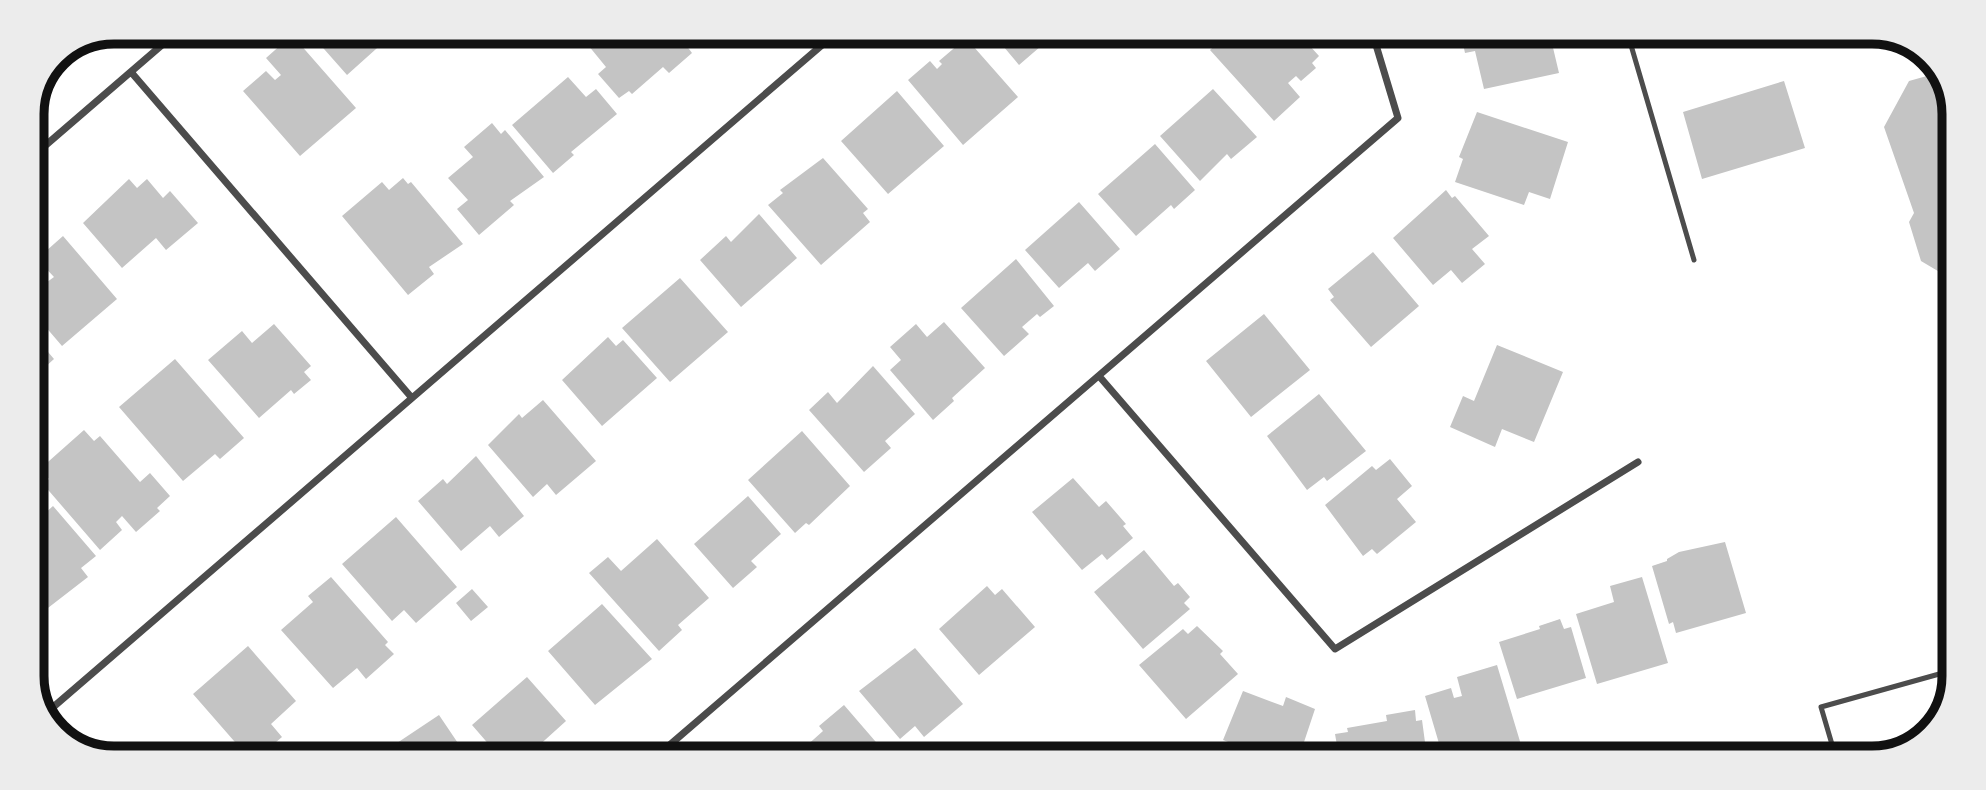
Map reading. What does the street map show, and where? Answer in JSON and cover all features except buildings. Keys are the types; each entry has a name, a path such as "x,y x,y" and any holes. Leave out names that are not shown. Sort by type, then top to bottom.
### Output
{"street":[{"path":"44,147 163,44"},
{"path":"52,708 823,44"},
{"path":"668,746 1398,118 1376,44"},
{"path":"131,72 412,398"},
{"path":"1099,376 1335,649 1638,462"}],"lane":[{"path":"1631,44 1694,260"},
{"path":"1832,746 1821,707 1942,673"}]}
